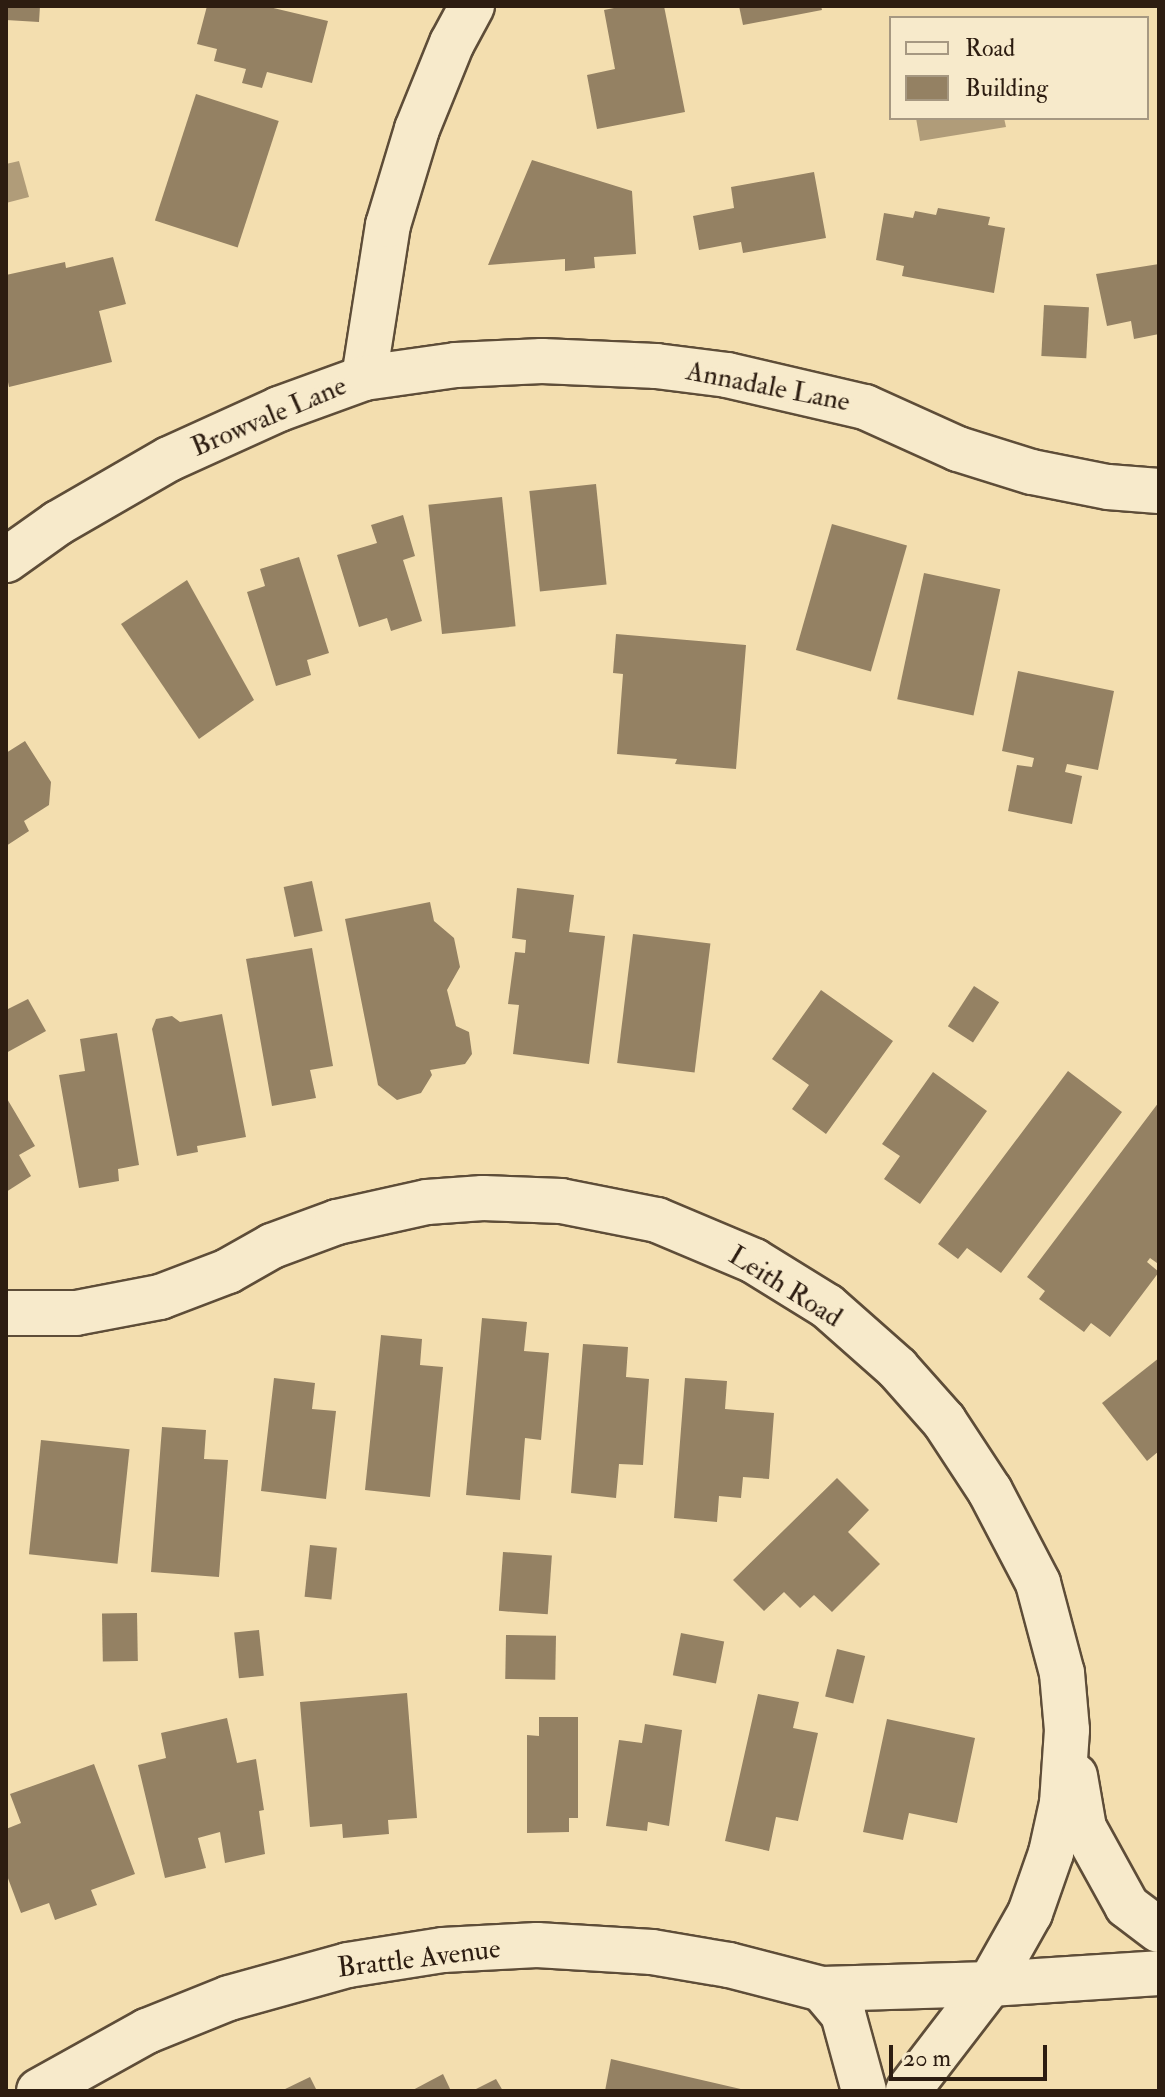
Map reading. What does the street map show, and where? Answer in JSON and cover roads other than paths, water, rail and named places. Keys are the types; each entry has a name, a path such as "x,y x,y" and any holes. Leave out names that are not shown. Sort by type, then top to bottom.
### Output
{"street":[{"name":"Browvale Lane","path":"6,560 58,523 169,459 279,409 364,378 392,211 417,129 452,43 472,6"},
{"name":"Annadale Lane","path":"364,378 456,365 542,361 656,366 727,375 865,407 958,449 1032,472 1108,487 1159,491"},
{"name":"Leith Road","path":"6,1313 76,1313 160,1297 228,1271 272,1246 337,1222 427,1202 483,1198 561,1201 657,1220 754,1261 827,1306 897,1368 944,1421 990,1491 1038,1583 1062,1673 1067,1730 1062,1803 1051,1853 1030,1913 990,1984 908,2091"},
{"path":"1067,1730 1084,1828 1127,1906 1159,1930"},
{"name":"Brattle Avenue","path":"39,2091 70,2070 147,2031 229,1998 348,1965 443,1950 537,1945 652,1952 729,1965 822,1989 990,1984 1159,1973"},
{"path":"822,1989 843,2014 864,2091"}]}
